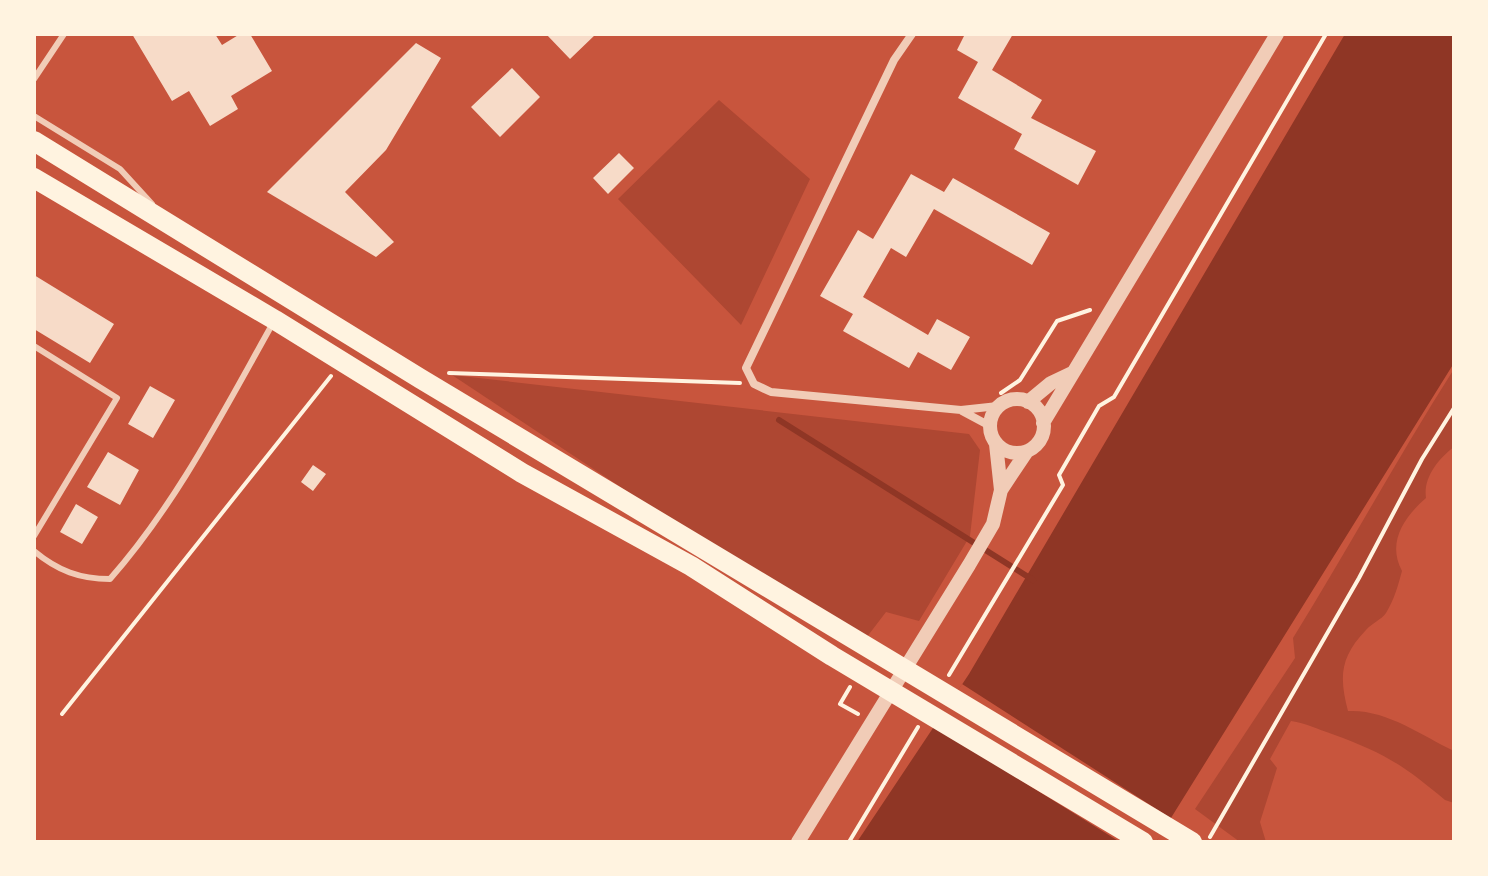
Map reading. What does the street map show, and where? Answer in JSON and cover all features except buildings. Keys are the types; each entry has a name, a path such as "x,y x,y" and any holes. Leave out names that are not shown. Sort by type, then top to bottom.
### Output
{"main road":[{"path":"34,141 421,379 1192,842"},
{"path":"34,178 275,320 522,473 691,566 832,656 1143,842"}],"street":[{"path":"912,34 894,60 770,312 746,368 754,384 771,392 961,410 999,400 1028,402 1039,410 1043,423"},
{"path":"1001,490 1027,451 1040,440 1043,423 1062,396 1072,373 1277,34"},
{"path":"1028,402 1051,383 1072,373"},
{"path":"798,842 993,524 1001,490 996,444 990,426 999,400"},
{"path":"961,410 990,426"},
{"path":"996,444 1011,452 1027,451"}],"lane":[{"path":"34,79 64,34"},
{"path":"34,116 120,169 168,221"},
{"path":"34,551 51,565 83,579 110,579 129,558 196,458 275,320"},
{"path":"34,346 117,398 34,536"}],"path":[{"path":"948,678 1063,485 1059,475 1099,406 1114,397 1326,34"},
{"path":"999,400 1020,380 1057,321 1102,306"},
{"path":"62,714 342,362"},
{"path":"421,379 459,372 754,384"},
{"path":"1207,842 1252,770 1422,459 1454,408"},
{"path":"859,671 840,704 873,723"},
{"path":"849,842 923,719"}],"shaded area":[{"path":"1345,34 1454,34 1454,363 1156,842 857,842 969,674"},
{"path":"719,100 810,179 741,325 618,199"},
{"path":"1454,369 1454,447 1433,470 1427,483 1426,498 1404,523 1397,541 1396,551 1402,571 1394,598 1382,618 1366,630 1351,649 1344,668 1343,688 1348,711 1362,711 1390,719 1454,751 1454,803 1445,800 1417,777 1379,754 1312,726 1291,721 1270,759 1277,768 1260,822 1266,842 1240,842 1195,809 1295,658 1293,638"},
{"path":"452,375 969,434 980,450 970,536 919,621 886,612 860,646"}],"pier":[{"path":"962,684 1172,819 1156,842 1120,842 934,726"}],"waterway":[{"path":"779,420 1033,580"}]}
